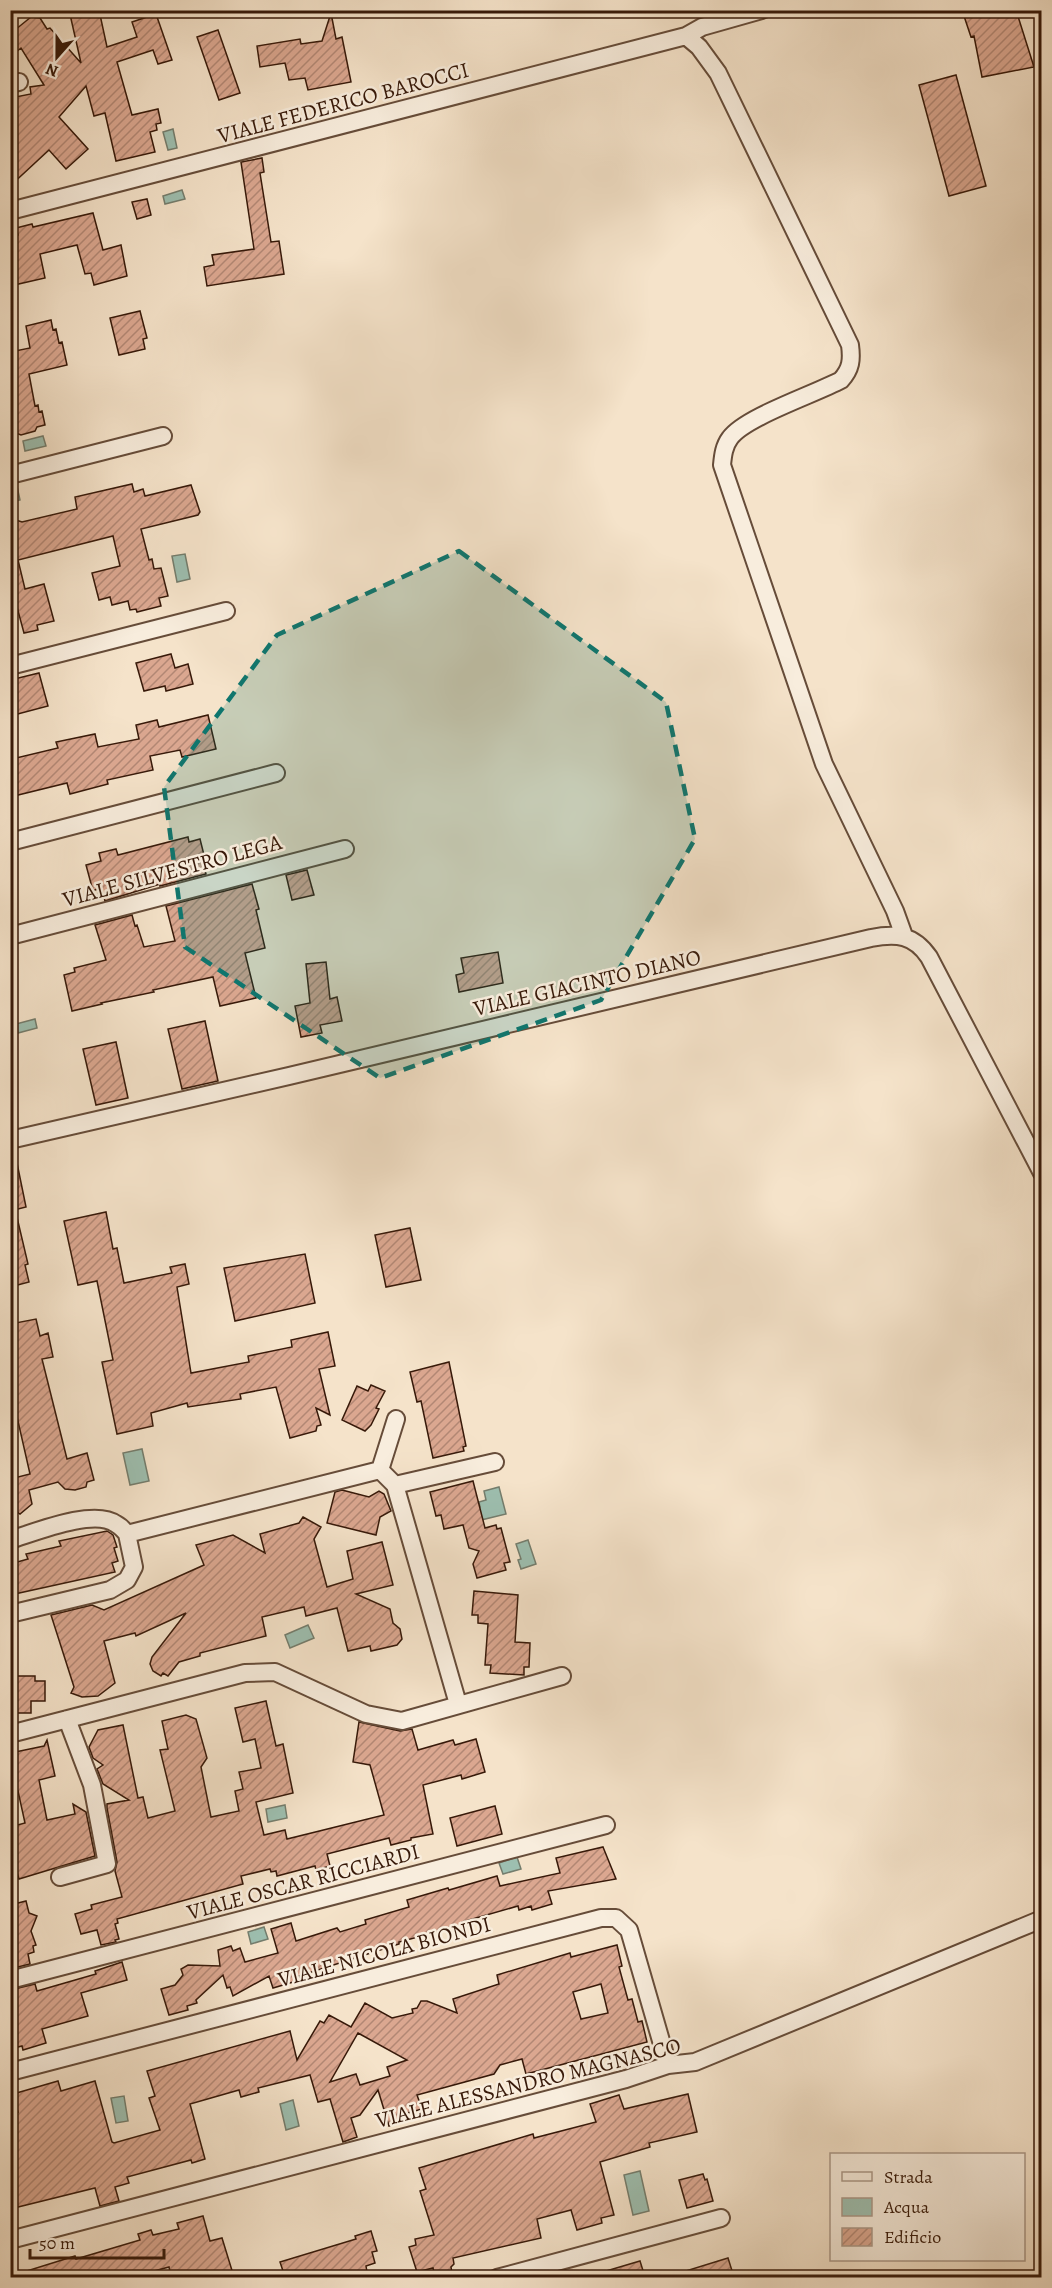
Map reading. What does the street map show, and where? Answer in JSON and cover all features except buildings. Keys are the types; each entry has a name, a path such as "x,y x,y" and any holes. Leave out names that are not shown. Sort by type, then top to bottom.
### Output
{"street":[{"name":"VIALE FEDERICO BAROCCI","path":"10,211 686,36 702,27 762,10"},
{"path":"686,36 699,47 718,74 850,345 851,358 848,372 841,380 747,423 731,436 726,444 722,465 824,764 895,911 904,936 920,946 929,957 1041,1173"},
{"path":"10,475 163,436"},
{"path":"10,666 226,611"},
{"path":"10,842 276,772"},
{"name":"VIALE SILVESTRO LEGA","path":"10,936 345,849"},
{"name":"VIALE GIACINTO DIANO","path":"10,1140 871,938 904,936"},
{"path":"380,1470 396,1419"},
{"path":"395,1485 495,1462"},
{"path":"380,1470 395,1485 458,1704"},
{"path":"127,1534 380,1470"},
{"path":"10,1540 82,1519 115,1522 127,1534 134,1567 127,1580 110,1590 10,1614"},
{"path":"10,1734 245,1673 275,1672 366,1714 402,1721 561,1676"},
{"path":"60,1876 107,1864 92,1785 67,1719"},
{"name":"VIALE OSCAR RICCIARDI","path":"10,1980 606,1825"},
{"name":"VIALE NICOLA BIONDI","path":"10,2072 602,1918 616,1918 630,1930 668,2065"},
{"name":"VIALE ALESSANDRO MAGNASCO","path":"10,2240 626,2079 668,2065 695,2062 1041,1919"},
{"path":"497,2277 721,2218"}],"highlighted area":[{"path":"459,551 666,702 695,839 601,1000 380,1078 185,947 164,787 277,635"}],"water":[{"path":"173,129 177,148 168,150 163,132"},
{"path":"182,190 185,199 165,204 163,196"},
{"path":"43,436 46,446 25,451 23,441"},
{"path":"16,482 20,500 11,502 10,483"},
{"path":"185,554 190,579 177,582 172,556"},
{"path":"35,1019 37,1028 18,1033 16,1024"},
{"path":"142,1449 149,1481 130,1485 123,1453"},
{"path":"499,1487 506,1514 481,1520 476,1508 480,1507 479,1502 486,1500 484,1491"},
{"path":"528,1540 536,1564 521,1569 518,1560 521,1559 516,1544"},
{"path":"308,1625 314,1638 290,1648 285,1635"},
{"path":"285,1805 287,1818 268,1822 266,1809"},
{"path":"517,1857 521,1869 503,1874 499,1863"},
{"path":"264,1927 268,1939 251,1944 248,1932"},
{"path":"124,2096 128,2121 116,2123 111,2098"},
{"path":"293,2100 299,2126 286,2130 280,2104"},
{"path":"640,2171 649,2211 633,2215 624,2175"}]}
